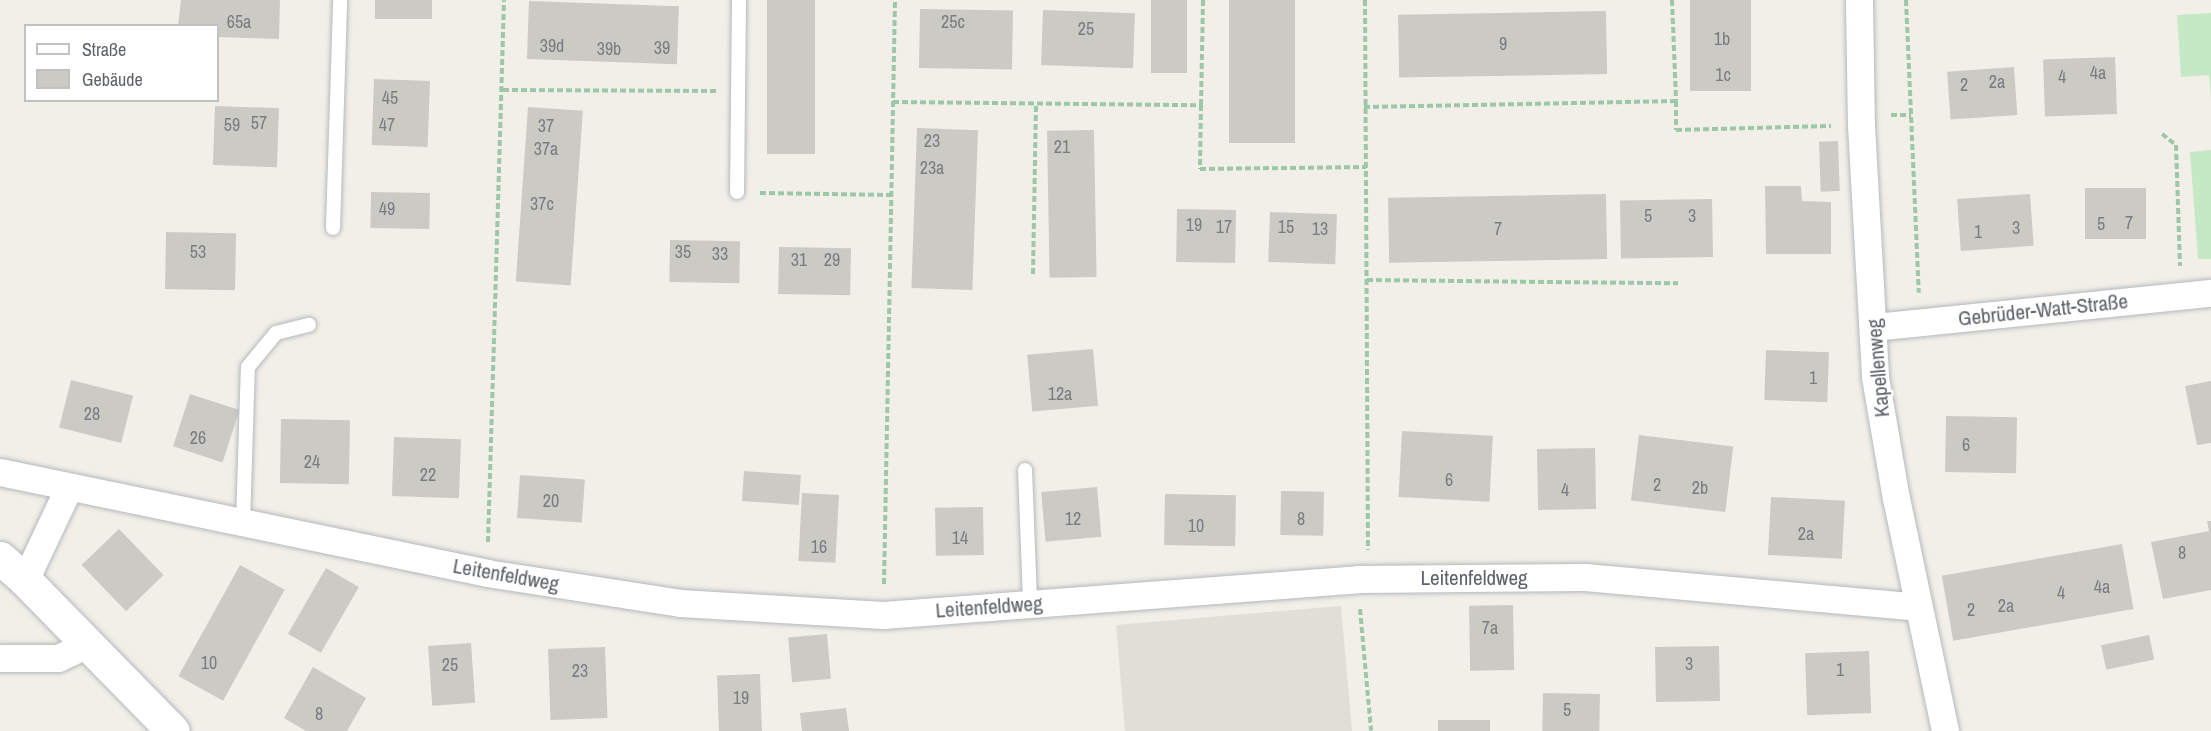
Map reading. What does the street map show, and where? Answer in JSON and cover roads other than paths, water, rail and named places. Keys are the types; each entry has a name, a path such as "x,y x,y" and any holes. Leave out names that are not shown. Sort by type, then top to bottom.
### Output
{"street":[{"name":"Kapellenweg","path":"1859,0 1861,125 1875,376 1896,498 1945,731"},
{"name":"Gebrüder-Watt-Straße","path":"1874,327 2211,293"},
{"name":"Leitenfeldweg","path":"0,472 487,573 680,603 883,615 1358,579 1585,577 1918,608"},
{"path":"25,580 69,487"},
{"path":"0,558 25,580 173,731"},
{"path":"0,658 58,658 88,644"}],"lane":[{"path":"333,228 340,0"},
{"path":"737,192 739,0"},
{"path":"243,523 248,367 276,333 309,325"},
{"path":"1025,470 1030,603"}]}
